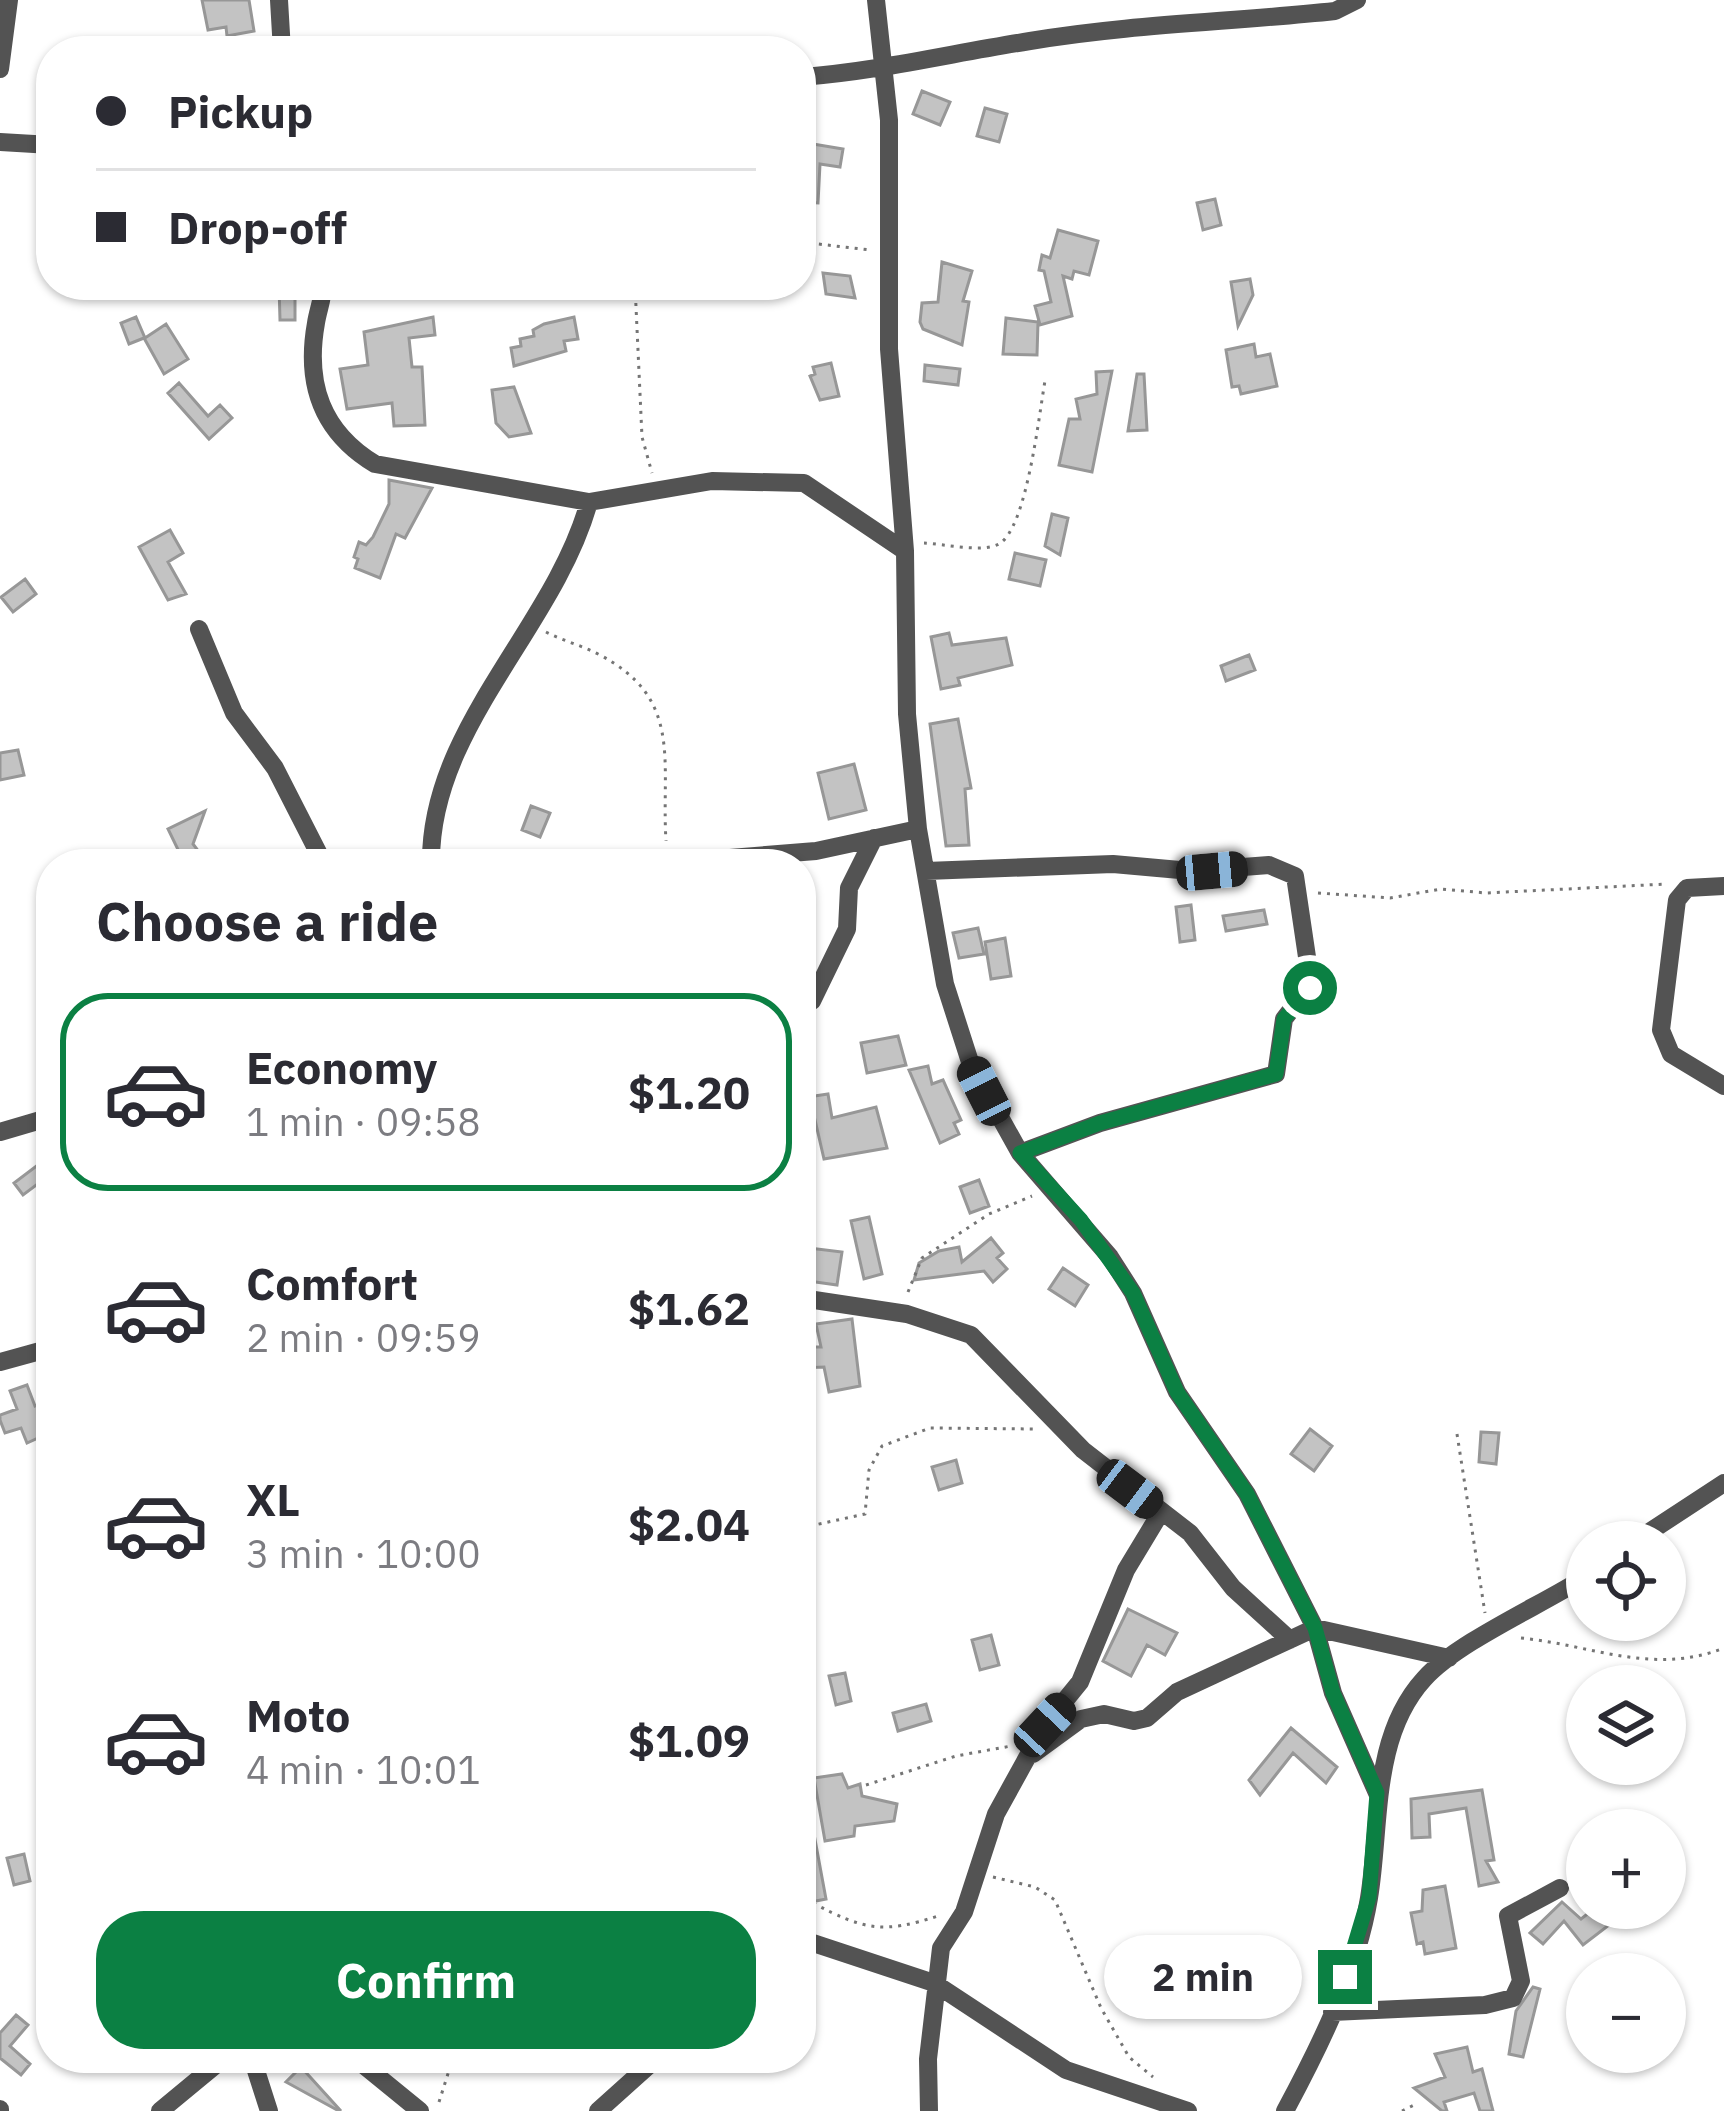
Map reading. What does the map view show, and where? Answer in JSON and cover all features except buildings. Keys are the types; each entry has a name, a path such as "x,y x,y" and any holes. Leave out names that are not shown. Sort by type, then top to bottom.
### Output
{"street":[{"path":"0,69 9,0"},
{"path":"279,0 281,36"},
{"path":"876,0 889,120 892,436 905,547 907,714 918,829 960,1035 971,1066 1020,1153 1095,1239 1133,1293 1177,1392 1247,1494 1315,1628 1333,1693 1377,1793"},
{"path":"816,76 882,71 1030,41 1187,20 1335,11 1357,0"},
{"path":"0,142 36,145"},
{"path":"321,300 312,368 316,397 348,448 406,472 589,502 712,481 810,484 905,547"},
{"path":"432,849 438,800 449,772 513,651 575,550 589,502"},
{"path":"199,628 234,713 275,769 316,849"},
{"path":"816,850 918,829"},
{"path":"816,993 847,929 849,888 874,838"},
{"path":"926,871 1113,864 1191,872 1270,865 1292,872 1311,984 1284,1019 1276,1074 1100,1123 1020,1153"},
{"path":"1724,886 1693,886 1677,900 1661,1030 1671,1054 1724,1086"},
{"path":"0,1132 36,1121"},
{"path":"816,1300 902,1313 982,1342 1062,1428 1190,1533 1233,1588 1290,1640"},
{"path":"0,1362 36,1352"},
{"path":"1666,1521 1724,1483"},
{"path":"929,2111 934,1983 941,1948 968,1904 989,1829 1036,1739 1080,1682 1126,1570 1161,1512"},
{"path":"1285,2111 1332,2012 1369,1897 1377,1793 1410,1698 1449,1658 1566,1589"},
{"path":"1024,1760 1081,1719 1103,1714 1134,1721 1147,1718 1177,1692 1315,1628 1449,1658"},
{"path":"1332,2012 1484,2005 1513,1998 1521,1981 1508,1916 1560,1888"},
{"path":"816,1944 934,1983 1010,2038 1066,2070 1188,2111"},
{"path":"160,2111 206,2073"},
{"path":"257,2073 269,2111"},
{"path":"373,2073 420,2111"},
{"path":"598,2111 640,2073"}],"path":[{"path":"816,244 890,253"},
{"path":"636,300 642,436 658,492"},
{"path":"905,547 993,547 1008,536 1021,506 1045,381"},
{"path":"533,625 621,667 657,710 666,737 661,849"},
{"path":"1298,890 1390,898 1441,889 1693,886"},
{"path":"902,1313 922,1258 989,1214 1050,1188"},
{"path":"816,1525 862,1517 876,1454 913,1434 946,1427 1062,1428"},
{"path":"1457,1434 1492,1634 1544,1640 1605,1656 1679,1663 1724,1648"},
{"path":"866,1785 956,1756 1036,1739"},
{"path":"976,1875 1010,1879 1055,1900 1101,2008 1129,2057 1162,2085"},
{"path":"816,1905 845,1920 888,1930 968,1904"},
{"path":"435,2111 448,2073"},
{"path":"1402,2111 1416,2104"}],"route":[{"path":"1310,988 1284,1019 1276,1074 1100,1123 1020,1153 1081,1220 1133,1293 1177,1392 1247,1494 1263,1534 1315,1628 1333,1693 1377,1793 1369,1897 1345,1977"}]}
